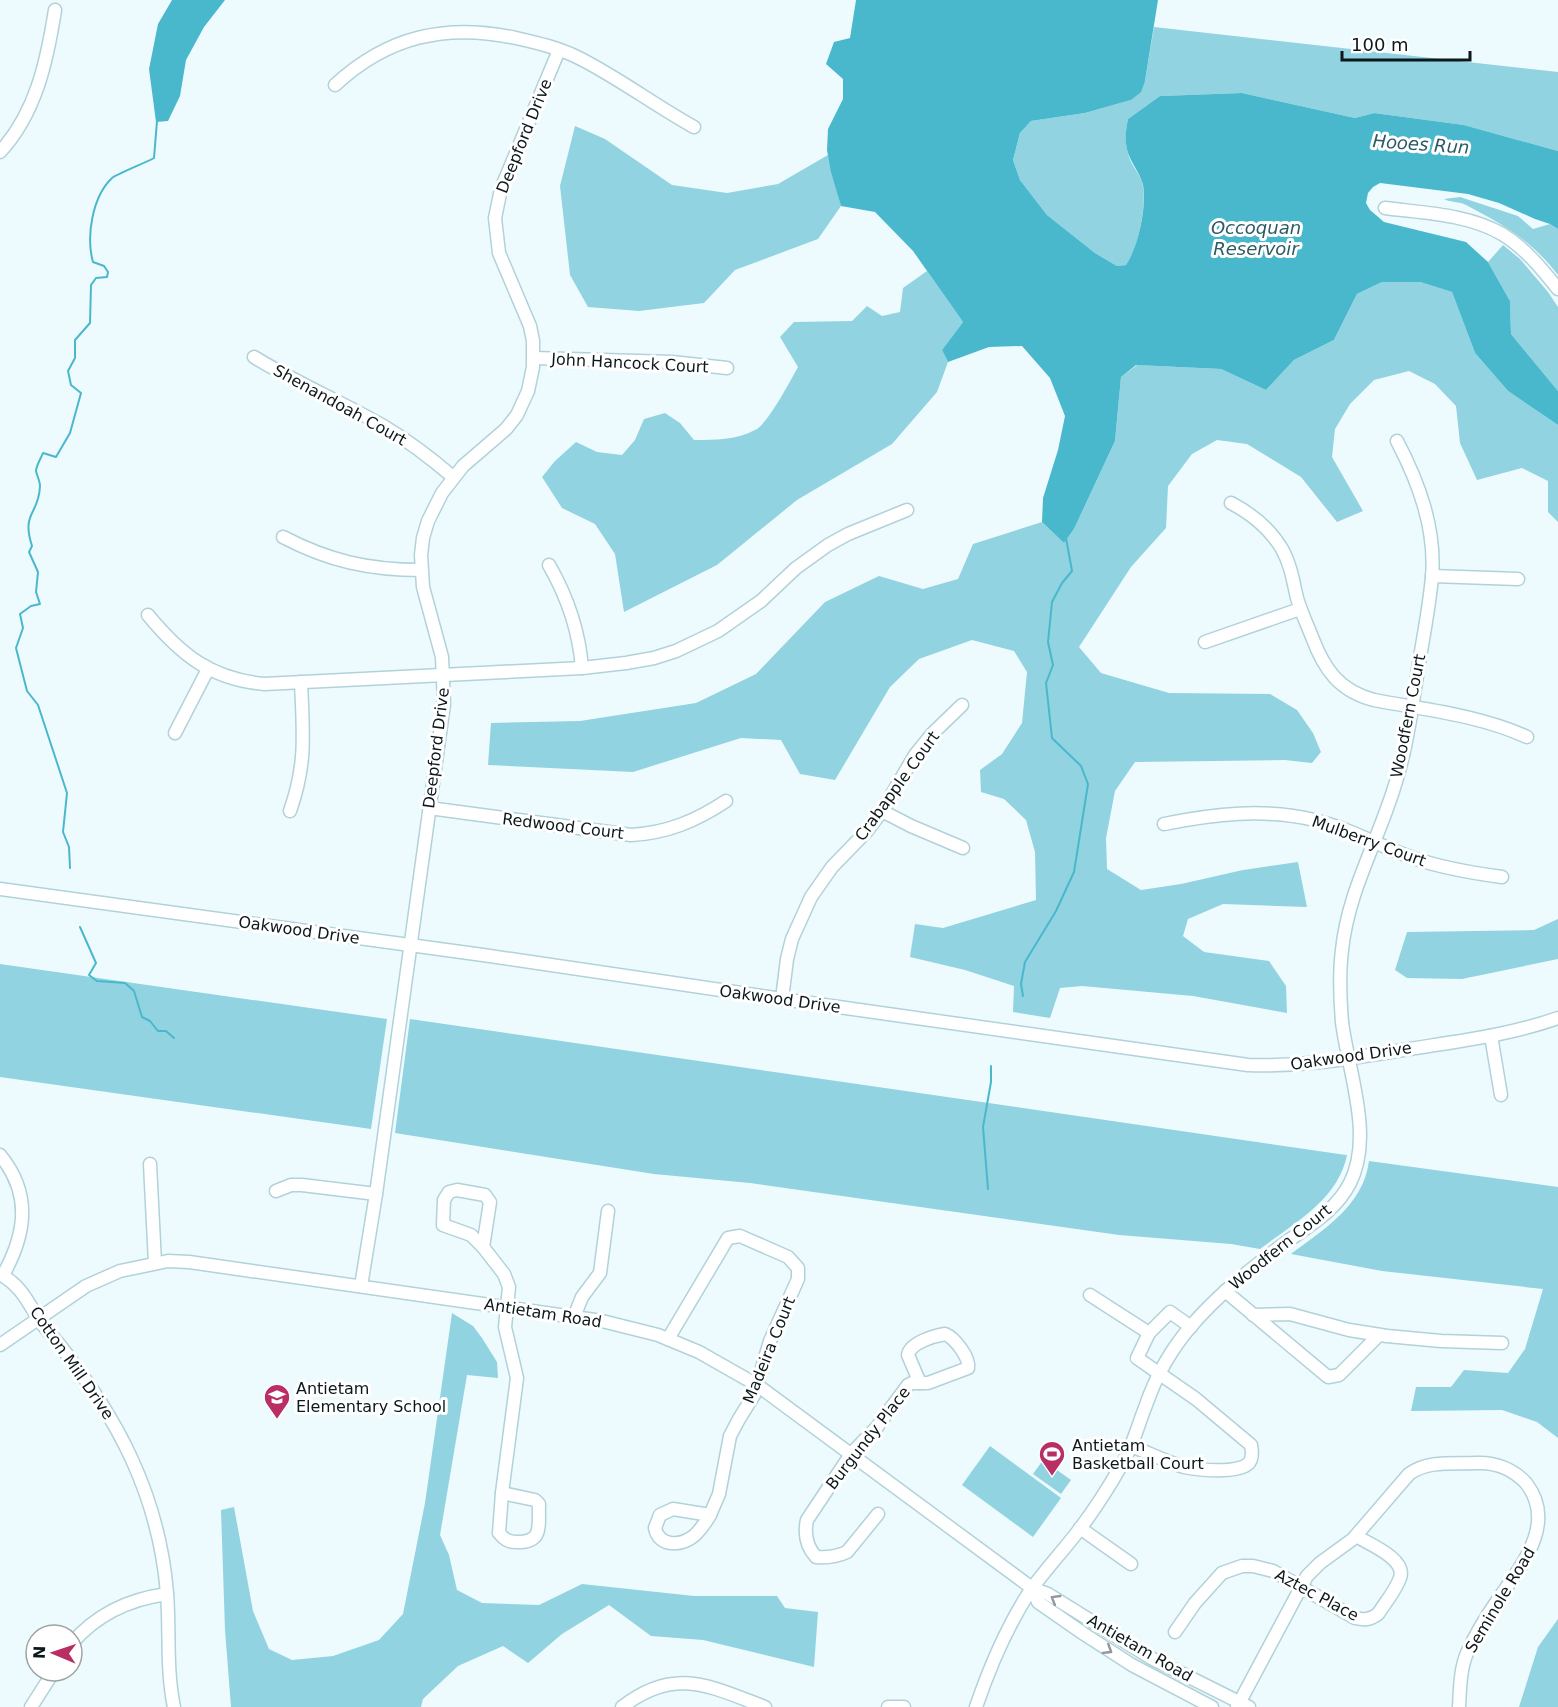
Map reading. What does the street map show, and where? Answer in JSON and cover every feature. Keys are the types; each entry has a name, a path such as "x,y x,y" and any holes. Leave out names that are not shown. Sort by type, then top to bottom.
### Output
{"street":[{"path":"0,152 20,128 34,99 47,52 55,10"},
{"path":"335,85 357,66 381,51 414,38 457,32 497,34 560,50 598,68 694,127"},
{"name":"Deepford Drive","path":"361,1286 376,1194 444,704 444,676 438,638 428,609 421,570 421,555 428,521 442,493 453,477 506,429 517,415 528,391 534,358 530,326 499,253 495,235 495,218 501,189 560,50"},
{"path":"1385,208 1466,220 1489,227 1515,243 1558,289"},
{"name":"Shenandoah Court","path":"254,357 289,378 385,427 432,459 453,477"},
{"name":"John Hancock Court","path":"534,358 672,362 727,368"},
{"name":"Woodfern Court","path":"976,1707 999,1645 1032,1588 1080,1528 1114,1478 1131,1446 1145,1405 1159,1374 1191,1327 1225,1292 1280,1246 1316,1222 1333,1207 1352,1179 1360,1152 1360,1137 1340,993 1342,951 1354,895 1395,787 1412,707 1432,576 1430,536 1425,509 1414,477 1397,441"},
{"path":"1231,503 1263,525 1282,549 1293,577 1300,609 1322,661 1339,682 1358,696 1474,718 1497,724 1527,737"},
{"path":"148,615 178,648 208,669 232,679 248,682 444,676 582,668 626,663 654,658 698,642 745,613 796,568 828,545 907,510"},
{"path":"283,537 320,555 352,564 398,570 421,570"},
{"path":"549,565 569,605 576,628 582,668"},
{"path":"1432,576 1518,579"},
{"path":"1205,642 1300,609"},
{"path":"175,733 208,669"},
{"path":"290,811 303,768 302,682"},
{"name":"Crabapple Court","path":"782,999 787,958 792,939 811,897 832,867 867,831 882,811 915,755 932,734 962,705"},
{"name":"Redwood Court","path":"429,808 631,835 650,834 680,826 697,819 726,801"},
{"path":"882,811 963,848"},
{"name":"Mulberry Court","path":"1164,824 1227,814 1265,813 1322,822 1438,866 1502,877"},
{"name":"Oakwood Drive","path":"0,889 410,945 1248,1065 1304,1065 1348,1059 1491,1036 1558,1018"},
{"path":"1491,1036 1501,1095"},
{"path":"0,1155 15,1177 22,1203 20,1234 11,1262 1,1275"},
{"path":"150,1164 154,1263"},
{"path":"276,1191 291,1185 302,1185 376,1194"},
{"path":"483,1247 490,1202 485,1195 457,1190 449,1192 444,1200 443,1225 471,1235 507,1279 510,1295 507,1307 506,1336 515,1368 517,1386 502,1493 499,1533 512,1542 529,1542 534,1539 538,1530 539,1504 535,1500 502,1493"},
{"path":"574,1317 582,1297 600,1272 608,1211"},
{"name":"Madeira Court","path":"668,1339 728,1238 740,1236 788,1257 798,1268 798,1279 770,1341 754,1395 730,1436 719,1494 710,1515"},
{"name":"Antietam Road","path":"0,1345 86,1286 120,1271 168,1261 361,1286 630,1327 668,1339 723,1364 757,1385 1032,1588 1048,1594 1154,1660 1242,1705"},
{"name":"Cotton Mill Drive","path":"1,1275 24,1293 39,1319 84,1375 118,1429 144,1486 164,1562 169,1673 174,1707"},
{"path":"1225,1292 1328,1377 1339,1375 1379,1335"},
{"path":"1090,1294 1149,1333"},
{"path":"1131,1446 1197,1469 1238,1468 1249,1463 1252,1458 1251,1444 1196,1399 1137,1358 1149,1333 1170,1312 1191,1327"},
{"path":"1253,1315 1290,1314 1349,1330 1379,1335 1441,1341 1502,1342"},
{"name":"Burgundy Place","path":"878,1514 847,1552 833,1557 816,1557 808,1545 805,1530 807,1520 850,1454 877,1427 908,1385 928,1383 968,1368 969,1362 950,1336 940,1335 913,1346 908,1351 920,1383"},
{"name":"Seminole Road","path":"1242,1705 1301,1587 1312,1570 1356,1536 1409,1474 1425,1466 1491,1463 1511,1471 1531,1490 1539,1510 1539,1527 1528,1559 1481,1627 1466,1654 1459,1707"},
{"path":"1080,1528 1131,1564"},
{"name":"Aztec Place","path":"1175,1632 1222,1573 1253,1566 1263,1568 1301,1587 1355,1618 1368,1619 1378,1614 1400,1580 1401,1569 1397,1561 1356,1536"},
{"name":"Antietam Road","path":"1032,1588 1038,1602 1084,1634 1132,1665 1212,1707"},
{"path":"84,1631 111,1611 138,1600 167,1594"},
{"path":"31,1707 46,1683"},
{"path":"622,1707 641,1693 682,1683 709,1686 765,1707"},
{"path":"888,1707 904,1707"}],"shaded area":[{"path":"1154,27 1558,72 1558,151 1464,125 1374,113 1355,118 1242,93 1160,96 1128,119 1127,147 1130,160 1142,182 1144,201 1141,225 1134,248 1126,265 1117,266 1095,253 1047,215 1020,180 1013,160 1020,133 1031,121 1085,113 1131,100 1145,81"},
{"path":"575,126 605,139 672,185 727,193 778,184 828,155 841,206 818,239 735,270 704,303 639,311 588,307 570,275 560,186"},
{"path":"1460,197 1518,216 1533,229 1550,224 1558,229 1558,275 1538,252 1505,227 1463,204 1444,199"},
{"path":"1503,245 1520,259 1558,307 1558,391 1511,334 1510,301 1488,262"},
{"path":"927,271 963,322 942,350 948,362 937,392 892,444 797,500 717,565 624,612 615,554 595,524 562,508 542,477 555,461 576,442 597,452 622,455 635,440 644,419 665,413 680,423 694,440 733,438 755,430 766,420 798,367 780,337 794,322 852,321 867,306 882,316 900,312 903,288"},
{"path":"1382,282 1420,282 1452,292 1475,353 1508,391 1558,425 1558,522 1548,512 1548,481 1522,468 1477,480 1460,443 1456,406 1435,384 1409,371 1374,380 1350,404 1335,429 1332,457 1363,511 1337,522 1301,477 1247,444 1217,440 1192,454 1168,486 1166,528 1131,567 1079,647 1101,673 1169,693 1270,694 1297,710 1313,733 1321,752 1312,763 1285,760 1135,762 1115,791 1106,838 1107,869 1141,890 1298,862 1307,907 1223,904 1188,919 1183,936 1204,952 1269,961 1286,986 1287,1013 1193,996 1082,986 1060,988 1050,1018 1013,1012 1014,986 965,970 910,957 915,924 943,928 1036,900 1035,852 1026,820 1004,799 981,792 980,770 1002,754 1022,723 1027,672 1014,651 972,640 919,659 890,687 835,780 800,774 781,740 741,738 633,772 488,765 491,723 580,721 696,703 756,674 825,602 879,576 923,589 958,579 973,544 1042,522 1064,543 1074,529 1115,441 1121,377 1137,365 1221,369 1266,390 1294,360 1334,340 1357,294"},
{"path":"1558,919 1558,959 1462,979 1407,978 1395,970 1407,932 1534,930"},
{"path":"0,964 387,1019 371,1129 0,1077"},
{"path":"410,1019 1347,1155 1342,1171 1324,1198 1300,1220 1260,1249 1231,1244 1119,1235 750,1183 654,1174 395,1133"},
{"path":"1369,1161 1558,1187 1558,1438 1537,1422 1502,1410 1411,1411 1416,1387 1451,1387 1464,1370 1508,1373 1525,1349 1543,1289 1382,1271 1291,1254 1329,1225 1350,1204 1359,1191"},
{"path":"452,1313 473,1326 482,1338 497,1362 498,1378 467,1375 440,1535 449,1555 457,1590 482,1603 539,1605 582,1584 694,1596 777,1596 785,1608 818,1612 814,1667 703,1640 651,1636 609,1605 562,1634 528,1663 503,1646 458,1666 423,1699 421,1707 231,1707 225,1630 221,1510 234,1507 253,1611 269,1649 292,1660 333,1656 379,1640 403,1614 425,1503"},
{"path":"990,1446 1061,1498 1033,1537 962,1485"},
{"name":"Antietam Basketball Court","path":"1043,1460 1071,1480 1061,1494 1033,1474"},
{"path":"1558,1619 1558,1707 1519,1707 1538,1647"}],"water":[{"path":"172,0 225,0 204,27 186,60 180,96 168,121 156,122 149,69 158,24"},
{"name":"Occoquan Reservoir","path":"856,0 1158,0 1145,81 1141,92 1131,100 1085,113 1031,121 1020,133 1013,160 1020,180 1047,215 1095,253 1117,266 1126,265 1130,257 1138,238 1144,204 1142,182 1126,145 1128,119 1160,96 1242,93 1355,118 1374,113 1464,125 1558,151 1558,229 1499,203 1468,194 1380,183 1368,193 1366,203 1370,210 1384,222 1466,242 1488,262 1510,301 1511,334 1558,391 1558,425 1508,391 1475,353 1452,292 1420,282 1382,282 1357,294 1334,340 1294,360 1266,390 1221,369 1136,365 1121,377 1115,441 1074,529 1064,543 1042,522 1043,498 1058,450 1065,416 1050,378 1022,346 989,347 948,362 942,350 963,322 913,251 875,212 841,206 827,150 828,129 843,99 843,79 826,64 834,42 850,38"}],"waterway":[{"path":"70,868 69,847 63,832 67,793 38,705 27,691 16,648 23,628 20,614 31,606 40,604 36,592 38,572 29,552 32,546 28,526 39,496 40,484 36,471 38,464 43,453 56,457 70,433 81,393 71,385 68,371 75,358 75,340 90,323 91,285 96,278 107,277 108,272 104,266 93,262 91,252 91,229 95,206 105,186 112,178 154,158 157,121"},
{"path":"1023,996 1021,984 1025,962 1056,911 1074,872 1088,784 1081,766 1052,738 1046,683 1053,665 1048,642 1052,602 1062,583 1072,571 1066,538"},
{"path":"80,927 96,963 89,975 97,981 125,983 134,991 142,1017 150,1021 158,1031 166,1031 174,1038"},
{"path":"988,1189 983,1127 991,1082 991,1066"}],"place":[{"name":"Antietam Elementary School","path":"277,1420"},
{"name":"Antietam Basketball Court","path":"1052,1477"}],"water label":[{"name":"Hooes Run","path":"1421,144"}]}
